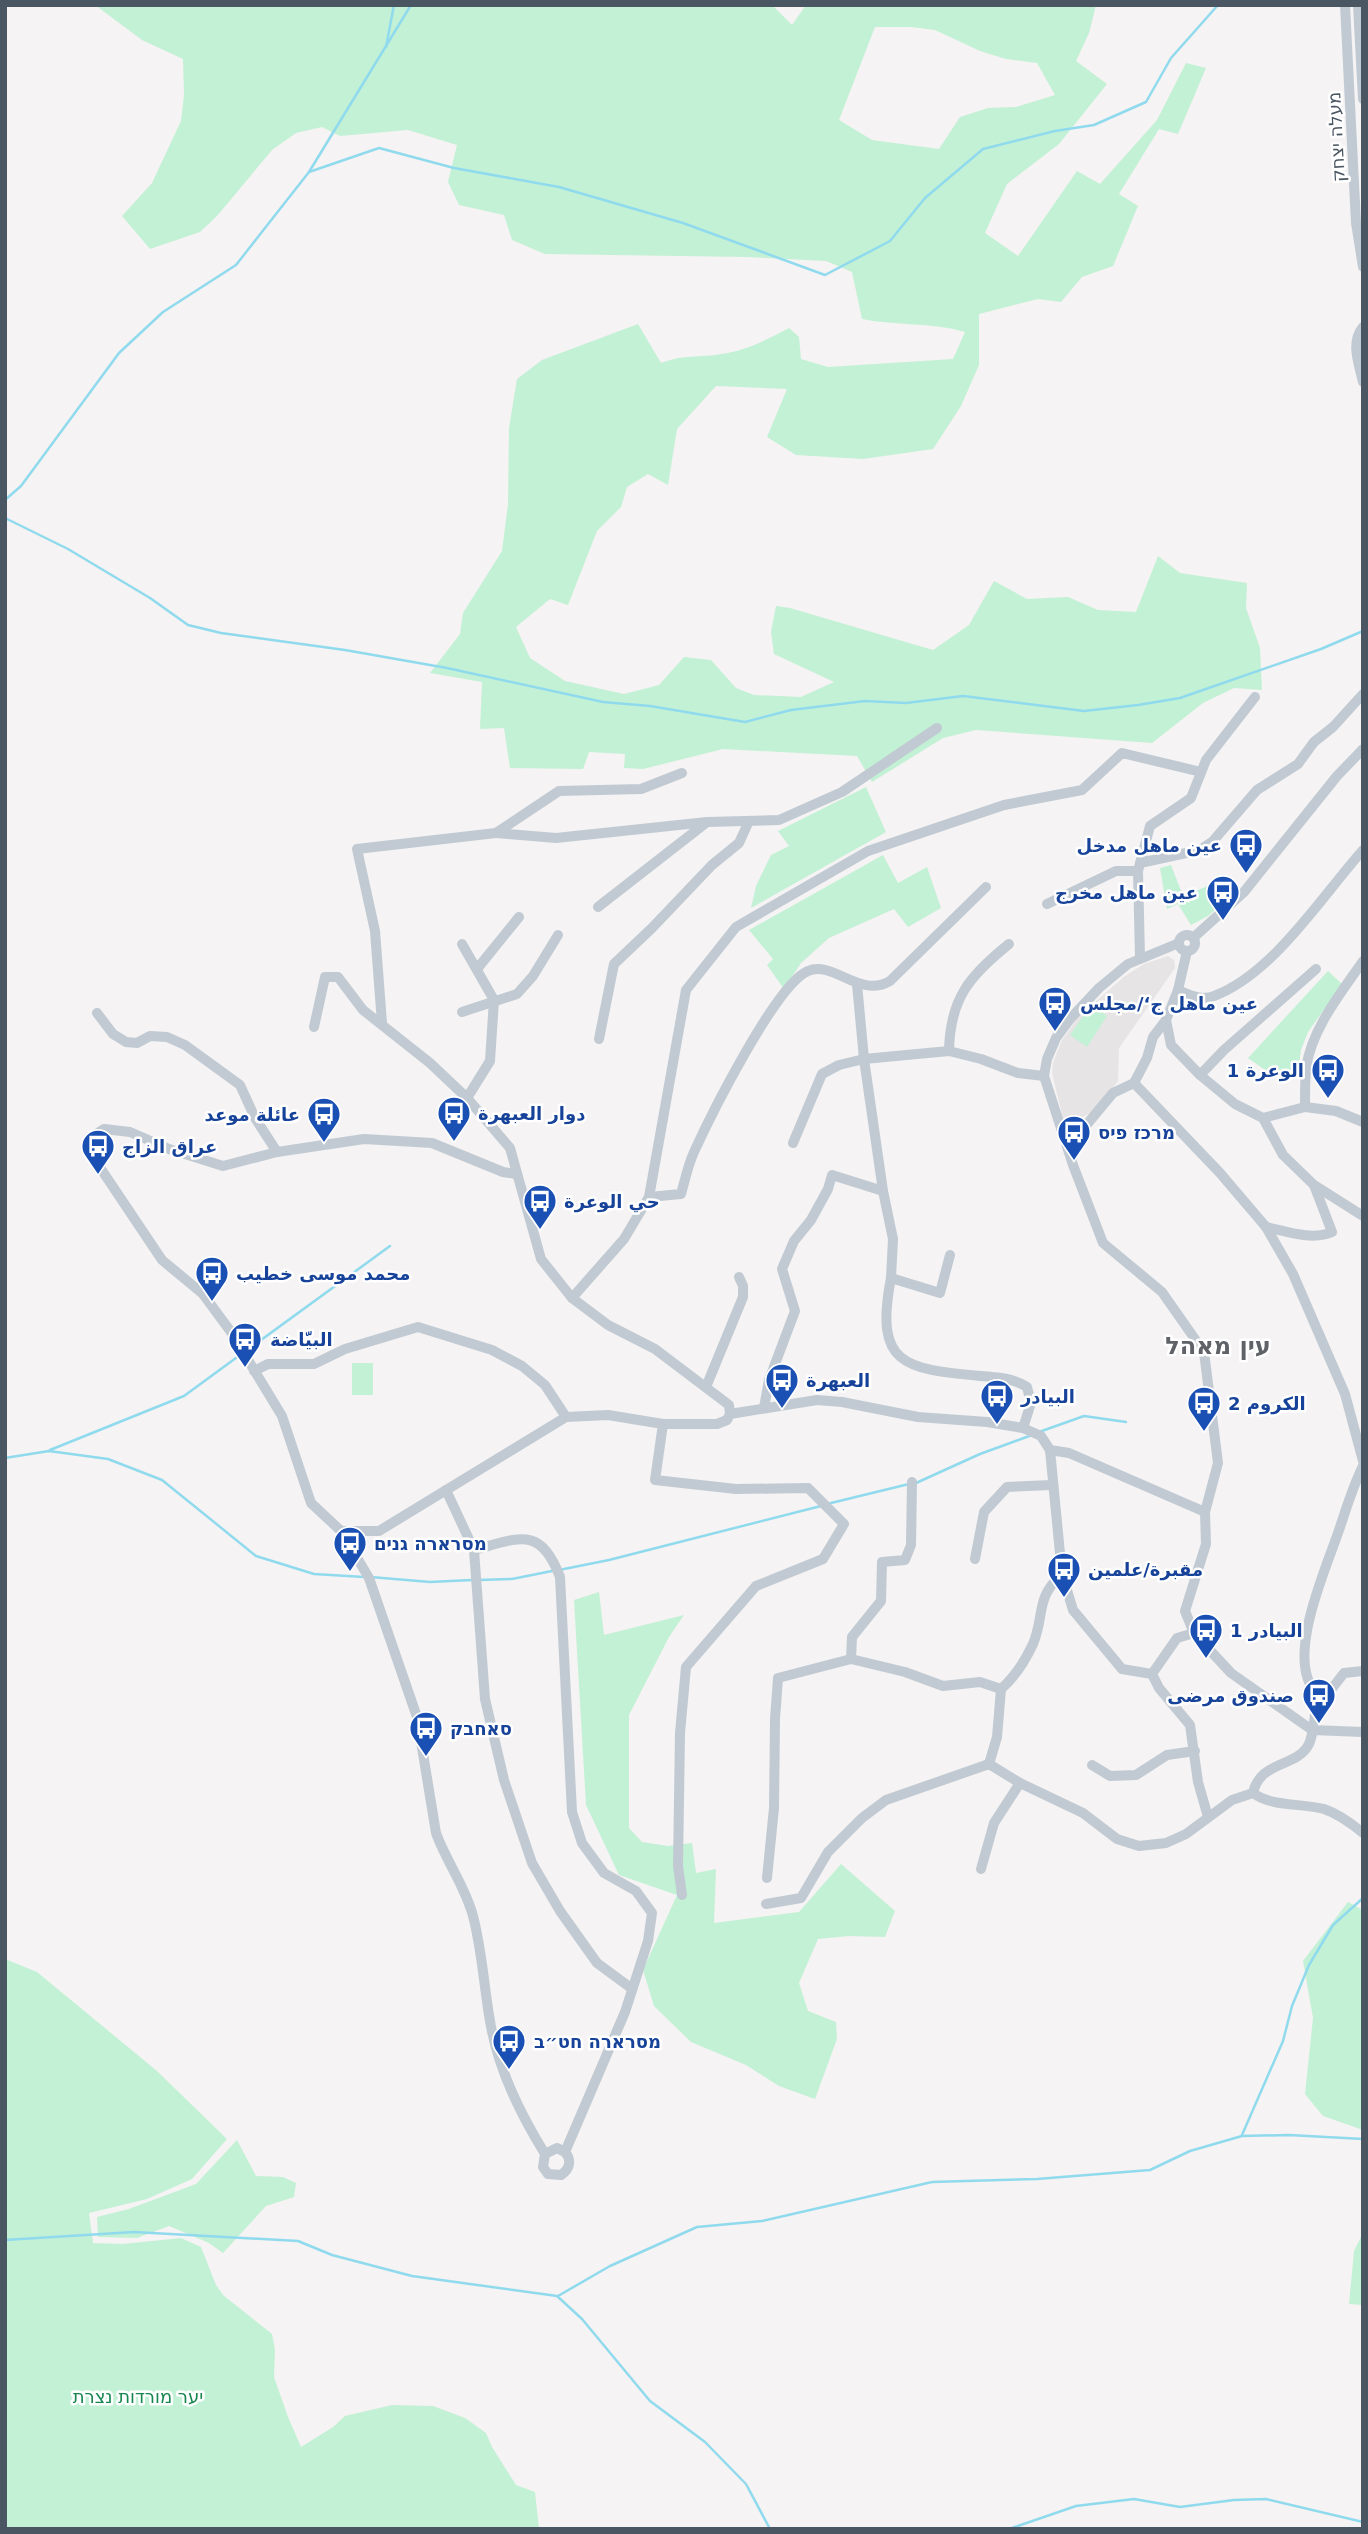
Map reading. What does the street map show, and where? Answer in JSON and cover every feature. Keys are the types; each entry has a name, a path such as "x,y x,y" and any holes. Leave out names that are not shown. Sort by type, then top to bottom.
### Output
{"street":[{"name":"מעלה יצחק","path":"1345,5 1356,223 1363,267"},
{"name":"מעלה יצחק","path":"1358,5 1363,99"},
{"path":"1363,327 1356,336 1355,343 1363,382"},
{"path":"1047,904 1116,871 1200,850 1213,841 1257,790 1297,764 1314,741 1333,727 1363,694"},
{"path":"1140,958 1139,867 1150,826 1191,798 1206,760 1255,697"},
{"path":"382,1023 375,931 357,849 496,833 556,838 707,821 779,820 842,792 937,728"},
{"path":"1194,938 1244,892 1337,776 1363,750"},
{"path":"572,1298 624,1239 649,1197 686,990 736,927 868,851 1004,805 1082,790 1122,753 1201,772"},
{"path":"496,833 559,791 641,789 682,773"},
{"path":"598,907 707,821"},
{"path":"599,1039 614,964 712,865 739,843 749,821"},
{"path":"1178,990 1195,998 1213,997 1254,972 1310,916 1363,850"},
{"path":"649,1197 681,1194 693,1155 740,1060 785,992 806,971 819,968 858,984 882,985 890,981 986,887"},
{"path":"477,969 519,917"},
{"path":"463,1012 517,994 533,976 558,935"},
{"path":"1194,938 1184,936 1179,943 1128,964 1099,988 1070,1018 1056,1038 1047,1059 1044,1076 1103,1243 1163,1292 1204,1352 1218,1463 1205,1512 1206,1544 1185,1611 1194,1633 1231,1673 1312,1730 1363,1732"},
{"path":"1063,1135 1088,1123 1113,1093 1134,1083 1147,1058 1153,1037 1166,1020 1178,990 1187,951 1195,946 1194,938"},
{"path":"1179,943 1181,948 1187,951"},
{"path":"462,944 494,1000 490,1060 467,1098"},
{"path":"949,1051 949,1026 958,1000 980,967 1009,944"},
{"path":"1305,1107 1307,1066 1316,1037 1334,1003 1363,961"},
{"path":"1200,1075 1224,1050 1316,969"},
{"path":"314,1027 325,977 338,977 363,1010 382,1023 467,1098 510,1148 541,1259 572,1298 608,1325 655,1349 729,1405 730,1414 727,1420 717,1424 663,1424 608,1415 566,1417 379,1531 341,1531"},
{"path":"858,984 864,1059 883,1191 893,1239 891,1278 886,1301 887,1335 901,1359 912,1365 939,1372 1001,1378 1019,1382 1027,1387 1030,1394 1029,1415 1023,1428"},
{"path":"97,1013 113,1034 125,1042 136,1043 150,1036 167,1037 185,1045 240,1085 255,1118 277,1152"},
{"path":"1166,1020 1171,1045 1200,1075 1235,1104 1264,1118 1283,1156 1314,1185 1363,1216"},
{"path":"793,1143 822,1074 839,1065 864,1059 949,1051 1018,1073 1044,1076"},
{"path":"1134,1083 1220,1173 1266,1227 1293,1274 1345,1394 1363,1464 1322,1574 1306,1635 1305,1659 1309,1686 1317,1694"},
{"path":"1264,1118 1305,1107 1336,1111 1363,1122"},
{"path":"516,1174 503,1172 432,1143 364,1139 277,1152 223,1166 169,1149 130,1132 104,1129 95,1135 92,1145 93,1157 162,1260 203,1294 254,1371 282,1416 311,1503 341,1531 369,1578 417,1717 436,1833 457,1873 474,1920 496,2049 517,2106 545,2154"},
{"path":"764,1408 769,1380 795,1311 782,1269 794,1241 811,1220 828,1189 832,1175 883,1191"},
{"path":"1266,1227 1293,1233 1325,1235 1332,1232 1314,1185"},
{"path":"891,1278 940,1293 950,1255"},
{"path":"706,1387 743,1297 743,1286 739,1277"},
{"path":"254,1371 268,1364 313,1364 345,1349 418,1327 492,1350 522,1366 545,1385 566,1417"},
{"path":"730,1414 817,1400 918,1417 987,1422 1023,1428 1041,1436 1050,1450 1062,1573 1073,1610 1122,1669 1152,1674"},
{"path":"663,1424 655,1480 736,1489 808,1488 844,1524 823,1559 756,1586 686,1667 680,1746 678,1866 682,1895"},
{"path":"1050,1450 1069,1452 1205,1512"},
{"path":"851,1659 852,1637 881,1601 882,1562 905,1560 911,1545 912,1482"},
{"path":"975,1559 985,1512 1007,1487 1052,1485"},
{"path":"446,1490 474,1550 485,1699 504,1780 532,1863 560,1911 597,1963 631,1988"},
{"path":"474,1550 513,1540 540,1543 553,1557 560,1577 572,1812 582,1843 604,1873 636,1891 652,1913 648,1941 625,2012 565,2152 569,2164 565,2172 557,2176 545,2171 542,2162 545,2154 552,2149 565,2152"},
{"path":"989,1764 997,1737 1001,1689 1014,1677 1033,1643 1049,1585 1062,1573"},
{"path":"1152,1674 1177,1638 1194,1633"},
{"path":"767,1878 774,1808 778,1678 851,1659 905,1672 943,1686 981,1682 1001,1689"},
{"path":"1317,1694 1330,1691 1344,1673 1363,1671"},
{"path":"1152,1674 1159,1688 1190,1725 1198,1782 1208,1817"},
{"path":"1253,1793 1262,1774 1302,1753 1309,1743 1317,1694"},
{"path":"1092,1765 1110,1776 1136,1775 1167,1755 1195,1751"},
{"path":"989,1764 1020,1783 1083,1813 1117,1839 1139,1846 1166,1843 1186,1834 1232,1800 1253,1793"},
{"path":"766,1904 801,1898 828,1852 862,1818 886,1800 989,1764"},
{"path":"981,1869 994,1823 1020,1783"},
{"path":"1253,1793 1262,1800 1325,1810 1342,1817 1363,1833"}],"shaded area":[{"path":"1168,956 1174,960 1175,968 1119,1048 1118,1081 1094,1111 1072,1123 1064,1122 1052,1073 1061,1042 1078,1017 1125,976 1144,964"}],"green space":[{"path":"95,5 772,5 792,25 806,5 1096,5 1089,33 1076,61 1107,84 1059,144 1007,184 985,233 1018,256 1077,171 1100,184 1157,120 1186,63 1206,68 1178,134 1159,129 1119,194 1138,206 1113,266 1082,277 1061,302 1038,299 979,314 979,365 961,406 933,449 863,459 796,455 767,437 787,389 716,386 677,429 668,485 648,474 627,487 621,507 597,531 568,605 550,599 516,627 530,658 565,681 624,694 659,685 684,657 711,660 736,688 754,695 801,697 834,682 774,654 771,632 776,606 933,650 969,625 994,581 1027,599 1068,597 1098,610 1136,612 1158,556 1180,573 1247,583 1246,608 1260,648 1262,690 1234,688 1203,703 1152,743 976,730 943,738 872,782 857,756 723,749 643,769 624,768 625,754 589,752 583,769 510,768 504,728 480,729 482,682 430,673 460,634 463,613 502,551 508,504 509,428 517,379 542,360 638,324 661,363 677,358 739,350 789,328 799,337 801,359 828,367 953,359 965,332 862,319 852,272 826,261 545,254 512,240 504,215 459,205 448,182 457,145 408,130 340,136 322,127 296,133 272,150 217,216 200,232 150,249 122,216 152,183 181,121 184,95 183,59 142,40","holes":["875,27 935,30 980,51 1006,59 1037,63 1055,95 1016,107 988,108 960,117 939,149 872,140 839,120"]},
{"path":"866,787 886,832 751,908 756,886 771,855 789,846 778,831"},
{"path":"883,855 898,883 927,867 941,908 908,927 894,909 829,938 801,963 784,989 767,965 773,959 749,930"},
{"path":"1171,865 1185,901 1189,903 1196,891 1214,883 1225,901 1208,916 1191,925 1178,904 1167,909 1160,868"},
{"path":"1328,971 1342,984 1308,1032 1301,1050 1297,1078 1268,1072 1248,1058"},
{"path":"1091,1005 1107,1016 1087,1047 1070,1035"},
{"path":"352,1363 373,1363 373,1395 352,1395"},
{"path":"599,1592 604,1635 684,1615 669,1637 629,1715 629,1828 642,1842 668,1846 692,1843 696,1873 716,1869 714,1923 799,1912 841,1864 895,1911 885,1937 818,1939 799,1983 808,2011 836,2022 837,2039 815,2099 779,2086 746,2065 691,2042 654,2006 643,1970 677,1895 619,1875 586,1805 574,1600"},
{"path":"1348,1902 1363,1910 1363,2130 1323,2116 1305,2094 1313,2018 1303,1961"},
{"name":"יער מורדות נצרת","path":"5,1959 37,1972 157,2071 227,2139 192,2179 147,2199 89,2213 93,2243 123,2244 181,2238 201,2247 216,2285 223,2295 272,2334 275,2350 274,2377 301,2447 345,2416 392,2405 433,2406 465,2418 486,2433 516,2485 535,2492 539,2529 5,2529"},
{"path":"237,2140 256,2176 283,2177 296,2183 294,2197 266,2206 223,2253 209,2243 169,2226 137,2238 98,2237 97,2217 129,2209 196,2184"},
{"path":"1363,2233 1363,2305 1349,2304 1354,2251"}],"waterway":[{"path":"386,47 394,5"},
{"path":"309,172 411,5"},
{"path":"5,500 21,486 119,353 163,312 236,265 309,172 379,148 454,168 559,187 683,223 825,275 890,241 925,198 983,149 1055,131 1094,125 1146,102 1171,58 1218,5"},
{"path":"5,518 68,549 150,598 188,625 221,633 345,650 447,668 603,702 650,706 745,722 791,710 865,701 906,703 963,696 1084,711 1138,705 1180,698 1321,649 1363,631"},
{"path":"246,1351 390,1246"},
{"path":"50,1450 184,1396 240,1355"},
{"path":"1039,1432 1084,1416 1126,1422"},
{"path":"916,1483 980,1454 1032,1435"},
{"path":"5,1458 49,1451 108,1459 162,1480 256,1556 314,1574 364,1577"},
{"path":"827,1504 909,1484"},
{"path":"559,1570 609,1560 821,1506"},
{"path":"479,1580 512,1579 552,1571"},
{"path":"371,1577 430,1582 472,1580"},
{"path":"1242,2135 1283,2041 1292,2006 1309,1965 1333,1925 1363,1898"},
{"path":"558,2296 610,2266 697,2227 762,2221 932,2182 1037,2179 1150,2170 1190,2151 1242,2136 1289,2135 1363,2139"},
{"path":"5,2240 134,2232 298,2241 332,2255 412,2276 557,2296 582,2319 650,2401 705,2442 746,2484 770,2529"},
{"path":"1009,2529 1076,2506 1134,2499 1180,2507 1266,2499 1363,2522"}],"place":[{"name":"عين ماهل مدخل","path":"1246,875"},
{"name":"عين ماهل مخرج","path":"1223,922"},
{"name":"عين ماهل ج‘/مجلس","path":"1055,1033"},
{"name":"الوعرة 1","path":"1328,1100"},
{"name":"دوار العبهرة","path":"454,1143"},
{"name":"عائلة موعد","path":"324,1144"},
{"name":"מרכז פיס","path":"1074,1162"},
{"name":"عراق الزاج","path":"98,1176"},
{"name":"حي الوعرة","path":"540,1231"},
{"name":"محمد موسى خطيب","path":"212,1303"},
{"name":"البيّاضة","path":"245,1369"},
{"name":"العبهرة","path":"782,1410"},
{"name":"البيادر","path":"997,1426"},
{"name":"الكروم 2","path":"1204,1433"},
{"name":"מסרארה גנים","path":"350,1573"},
{"name":"مقبرة/علمين","path":"1064,1599"},
{"name":"البيادر 1","path":"1206,1660"},
{"name":"صندوق مرضى","path":"1319,1725"},
{"name":"סאחבק","path":"426,1758"},
{"name":"מסרארה חט״ב","path":"509,2071"}],"district":[{"name":"עין מאהל","path":"1218,1346"}]}
